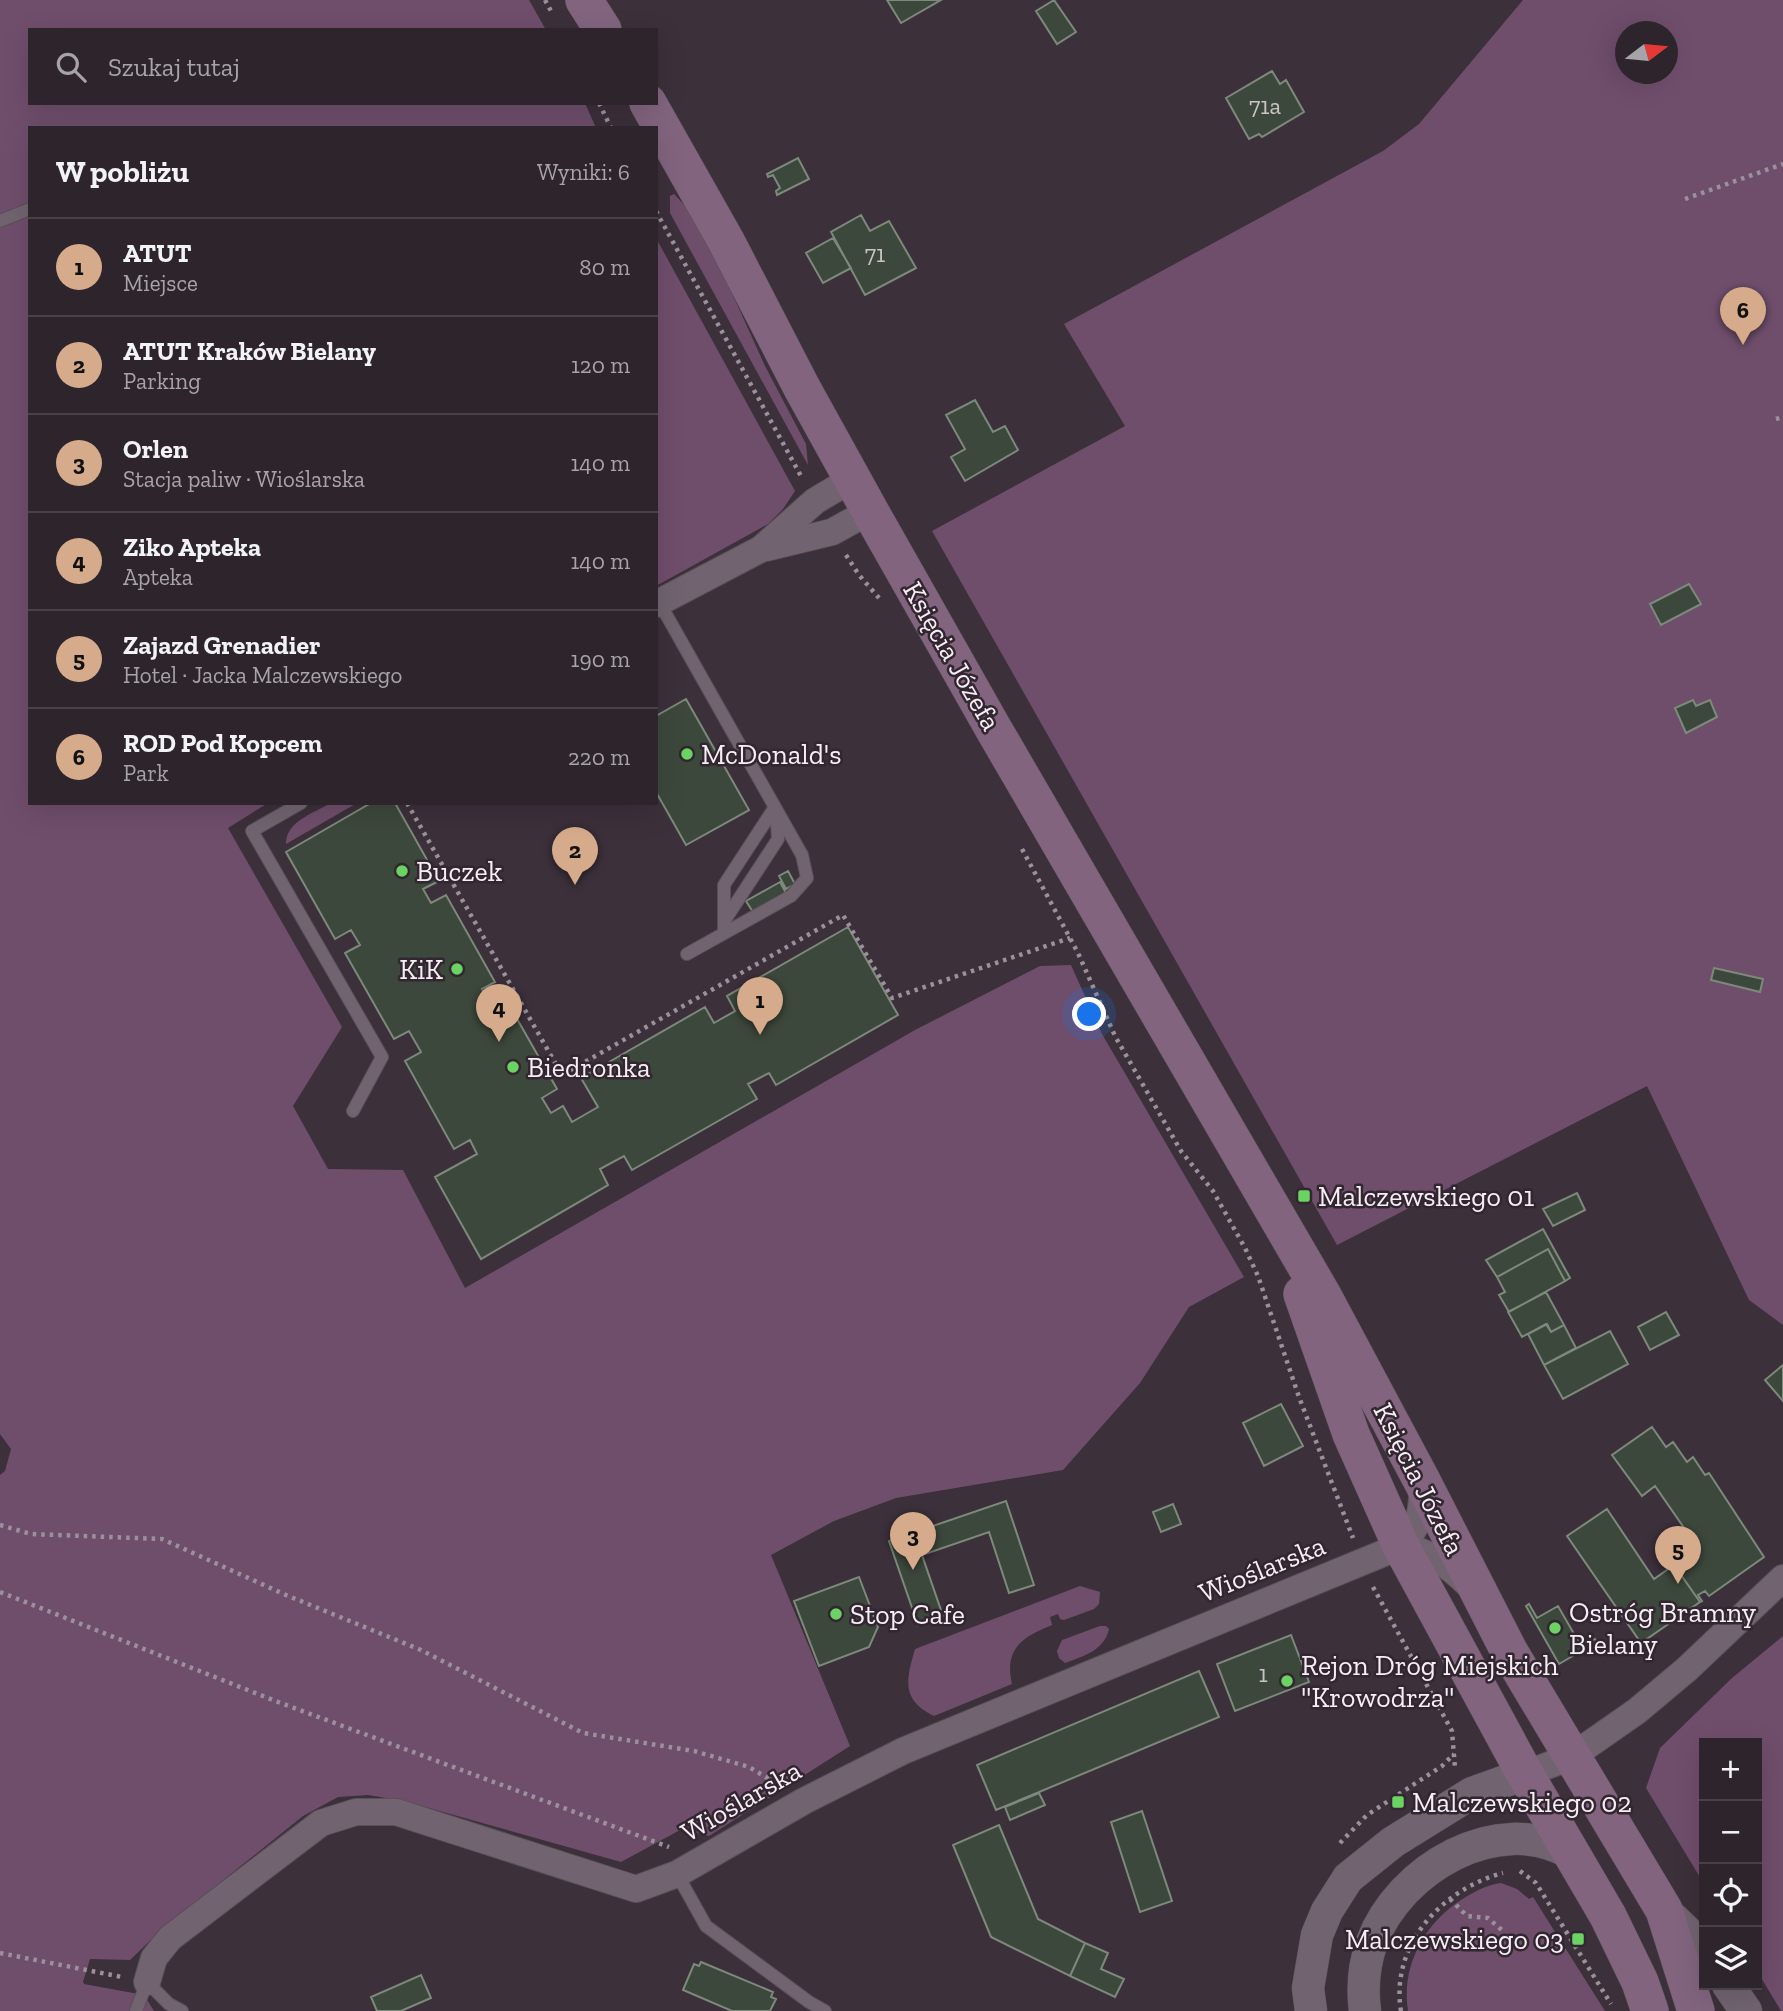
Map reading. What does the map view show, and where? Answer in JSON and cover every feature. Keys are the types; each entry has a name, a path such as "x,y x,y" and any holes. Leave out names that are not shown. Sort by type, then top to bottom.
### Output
{"main road":[{"path":"584,0 602,28"},
{"name":"Księcia Józefa","path":"649,105 870,511 1322,1294 1480,1596 1571,1757 1664,1910"},
{"name":"Księcia Józefa","path":"1267,1201 1351,1434 1401,1546 1525,1774 1625,1949 1650,2011"},
{"path":"1664,1910 1696,2011"}],"street":[{"path":"658,603 761,549 815,501 852,479"},
{"path":"761,549 832,532 870,511"},
{"path":"1401,1546 1413,1534 1420,1517 1422,1481"},
{"path":"1401,1546 1436,1557 1480,1596"},
{"name":"Wioślarska","path":"147,1982 154,1958 170,1938 321,1824 356,1812 396,1812 636,1889 677,1874 736,1838 903,1751 1401,1546"},
{"path":"1311,2011 1308,1988 1317,1935 1327,1911 1348,1878 1393,1842 1472,1793 1571,1757 1637,1711 1687,1669 1783,1578"},
{"path":"1365,2011 1363,1985 1372,1941 1396,1901 1414,1882 1458,1852 1502,1839 1544,1841 1570,1853"},
{"name":"Księcia Józefa","path":"1664,1910 1699,1943"},
{"path":"1731,1990 1746,2011"}],"lane":[{"path":"0,221 28,210"},
{"path":"658,603 802,855 807,878 791,896 724,927 687,954"},
{"path":"298,805 252,831 382,1057 352,1111"},
{"path":"724,927 778,839 775,807"},
{"path":"724,927 724,885 775,807"},
{"path":"677,1874 706,1926 825,2011"},
{"path":"136,2011 147,1982 169,2004 182,2011"}],"path":[{"path":"601,105 610,126"},
{"path":"1685,199 1783,164"},
{"path":"658,215 804,481"},
{"path":"1776,419 1783,416"},
{"path":"408,805 562,1074 843,915 892,998 1070,938"},
{"path":"1020,844 1070,938 1115,1037 1181,1151 1213,1191 1245,1248 1258,1276 1299,1397 1354,1541"},
{"path":"0,1525 31,1534 162,1539 286,1595 421,1650 583,1734 694,1751 748,1767 804,1801"},
{"path":"1370,1583 1452,1731 1455,1775"},
{"path":"0,1592 290,1706 702,1860"},
{"path":"1517,1870 1536,1883 1615,2011"},
{"path":"1401,2011 1403,1966 1409,1947 1425,1922 1450,1899 1483,1879 1506,1872"},
{"path":"1450,1899 1467,1916 1488,1918 1503,1931"},
{"path":"0,1953 147,1982"}],"shaded area":[{"path":"0,0 529,0 545,28 28,28 28,105 586,105 595,126 28,126 28,805 265,805 228,828 342,1027 293,1106 328,1169 403,1170 465,1288 915,1030 1040,966 1071,965 1102,1034 1244,1277 1189,1307 1140,1383 1063,1470 896,1498 834,1521 771,1555 850,1746 709,1836 682,1829 621,1862 404,1801 368,1795 338,1797 303,1816 160,1931 130,1960 90,1959 84,1984 144,1995 154,2011 0,2011 0,1475 5,1471 11,1449 0,1434"},
{"path":"1523,0 1783,0 1783,1325 1749,1300 1647,1086 1337,1245 932,531 1125,426 1064,324 1383,151 1419,124"},
{"path":"674,194 690,211 721,269 765,366 806,444 808,465 670,213 670,196"},
{"path":"658,242 795,491 783,509 768,524 658,585"},
{"path":"327,805 354,805 286,844 291,829 309,814"},
{"path":"1080,1586 1100,1592 1099,1604 1094,1609 1064,1620 1060,1619 1058,1614 1050,1617 1052,1625 1024,1640 1013,1653 1010,1672 1012,1684 934,1716 923,1710 911,1696 908,1680 915,1649"},
{"path":"1100,1626 1109,1629 1098,1648 1065,1663 1059,1658 1057,1651 1062,1640"},
{"path":"1783,1636 1783,2011 1762,1979 1762,1738 1699,1738 1699,1876 1646,1788 1660,1748 1732,1678"},
{"path":"1501,1883 1517,1889 1529,1899 1533,1897 1605,2011 1408,2011 1408,1978 1412,1962 1426,1934 1436,1921 1461,1900 1485,1887"}],"building":[{"path":"887,0 941,0 901,23"},
{"path":"1054,0 1076,32 1057,44 1036,11"},
{"path":"1272,71 1280,84 1286,80 1304,112 1262,137 1259,134 1249,139 1226,98"},
{"path":"798,158 809,179 777,195 776,191 780,188 773,175 768,177 767,174"},
{"path":"861,215 870,231 889,221 916,268 865,295 831,232"},
{"path":"833,238 851,268 823,283 806,253"},
{"path":"975,400 993,432 1005,426 1018,450 965,481 951,457 965,449 946,415"},
{"path":"1689,584 1701,604 1661,625 1650,604"},
{"name":"McDonald's","path":"686,699 749,810 686,845 658,796 658,715"},
{"path":"1693,700 1696,706 1710,700 1717,717 1686,733 1675,708"},
{"path":"368,805 396,805 439,881 423,889 431,903 446,895 495,982 482,989 494,1011 508,1003 557,1089 542,1098 551,1113 563,1106 572,1122 598,1107 581,1078 705,1007 714,1023 735,1011 727,996 848,927 898,1015 776,1085 769,1073 748,1084 757,1099 632,1170 624,1156 600,1169 608,1185 481,1259 435,1177 477,1154 470,1140 454,1149 405,1061 421,1052 409,1031 394,1039 345,953 360,945 351,930 335,939 286,852"},
{"path":"788,871 795,884 786,889 779,876"},
{"path":"780,882 786,893 753,912 746,901"},
{"path":"1714,968 1763,979 1760,992 1711,980"},
{"path":"1577,1193 1585,1210 1553,1226 1543,1209"},
{"path":"1543,1229 1570,1278 1565,1281 1548,1249 1497,1277 1486,1260"},
{"path":"1548,1249 1565,1281 1509,1312 1499,1295 1505,1292 1497,1277"},
{"path":"1546,1292 1564,1325 1551,1332 1546,1324 1522,1337 1508,1312"},
{"path":"1666,1312 1679,1335 1650,1350 1638,1327"},
{"path":"1547,1324 1551,1332 1564,1325 1576,1348 1544,1365 1528,1334"},
{"path":"1610,1331 1628,1364 1563,1399 1544,1365"},
{"path":"1783,1365 1783,1401 1765,1380"},
{"path":"1281,1404 1303,1446 1264,1466 1243,1423"},
{"path":"1652,1427 1666,1447 1673,1442 1687,1462 1693,1457 1705,1475 1709,1473 1764,1557 1709,1596 1705,1591 1698,1595 1702,1601 1700,1602 1674,1565 1698,1548 1655,1486 1642,1496 1612,1455"},
{"path":"1006,1501 1034,1585 1009,1593 989,1532 922,1555 943,1616 918,1625 889,1541"},
{"path":"1173,1504 1181,1524 1161,1532 1153,1512"},
{"path":"1607,1509 1654,1579 1674,1565 1700,1602 1641,1643 1567,1536"},
{"name":"Stop Cafe","path":"859,1577 878,1627 869,1647 819,1666 794,1601"},
{"name":"Ostróg Bramny Bielany","path":"1529,1604 1537,1618 1558,1606 1581,1646 1595,1639 1597,1642 1559,1664 1526,1606"},
{"path":"1291,1635 1309,1682 1235,1711 1217,1664"},
{"path":"1199,1671 1219,1717 996,1810 977,1765"},
{"path":"1039,1793 1045,1805 1010,1820 1005,1807"},
{"path":"1142,1811 1172,1901 1140,1912 1111,1822"},
{"path":"999,1825 1038,1919 1085,1943 1070,1976 991,1937 953,1845"},
{"path":"1085,1943 1108,1953 1101,1969 1124,1979 1115,1997 1070,1976"},
{"path":"701,1962 773,1992 771,1997 776,1999 770,2011 732,2011 683,1990 694,1964 699,1966"},
{"path":"421,1975 431,1998 401,2011 377,2011 371,1997"}],"place":[{"name":"ROD Pod Kopcem","path":"1743,345"},
{"name":"McDonald's","path":"687,754"},
{"name":"Buczek","path":"402,871"},
{"name":"ATUT Kraków Bielany","path":"575,885"},
{"name":"KiK","path":"457,969"},
{"name":"ATUT","path":"760,1035"},
{"name":"Ziko Apteka","path":"499,1042"},
{"name":"Biedronka","path":"513,1067"},
{"name":"Malczewskiego 01","path":"1304,1196"},
{"name":"Orlen","path":"913,1570"},
{"name":"Zajazd Grenadier","path":"1678,1584"},
{"name":"Stop Cafe","path":"836,1614"},
{"name":"Ostróg Bramny Bielany","path":"1555,1628"},
{"name":"Rejon Dróg Miejskich \"Krowodrza\"","path":"1287,1681"},
{"name":"Malczewskiego 02","path":"1398,1802"},
{"name":"Malczewskiego 03","path":"1578,1939"}]}
